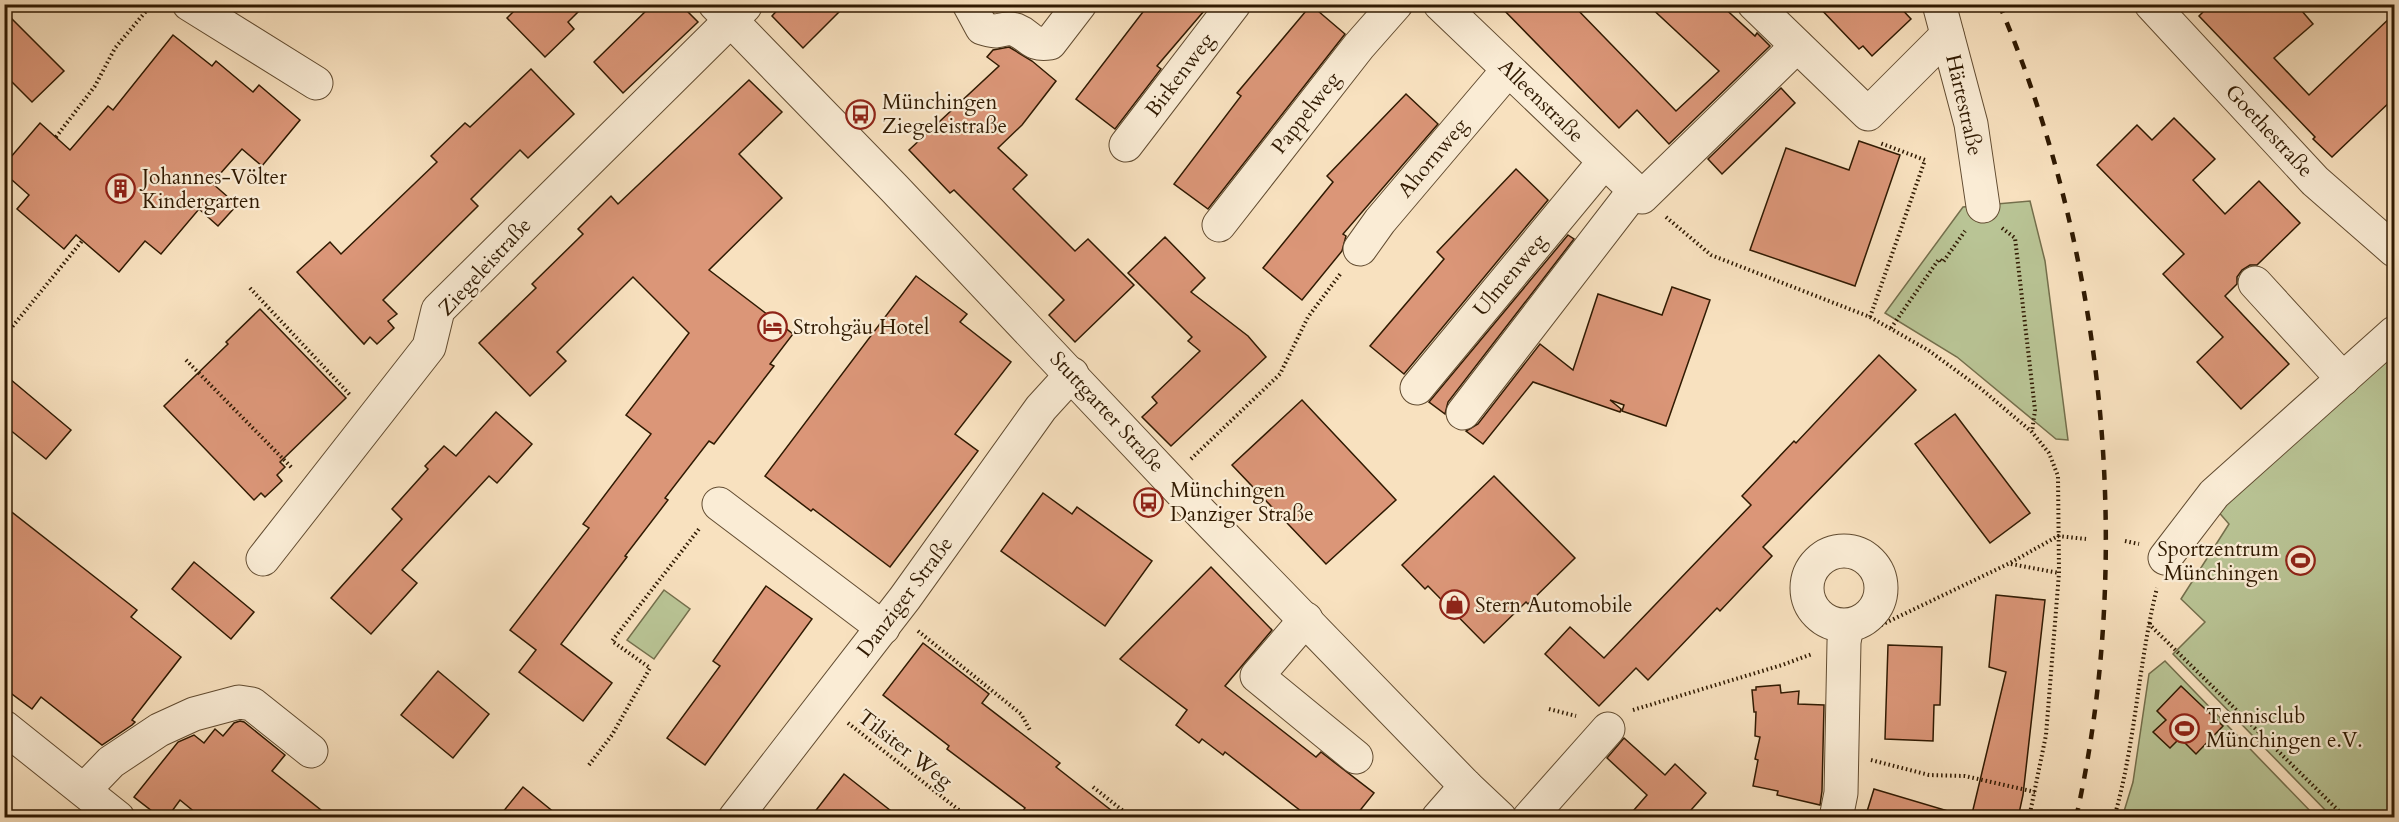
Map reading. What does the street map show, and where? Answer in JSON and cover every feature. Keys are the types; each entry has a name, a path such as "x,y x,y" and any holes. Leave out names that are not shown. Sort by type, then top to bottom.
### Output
{"street":[{"path":"189,4 316,84"},
{"path":"969,4 982,28 996,31 1006,28 1016,30 1030,41 1040,45 1050,44 1080,4"},
{"name":"Birkenweg","path":"1126,146 1234,4"},
{"name":"Pappelweg","path":"1219,225 1359,46 1396,4"},
{"name":"Alleenstraße","path":"1440,4 1638,194"},
{"path":"1754,4 1868,114 1943,20"},
{"name":"Goethestraße","path":"2151,4 2315,181 2394,250"},
{"name":"Stuttgarter Straße","path":"730,10 1169,479 1466,786 1500,818"},
{"name":"Ziegeleistraße","path":"263,559 317,493 372,418 429,347 438,310 730,10"},
{"name":"Härtestraße","path":"1943,20 1971,124 1984,211"},
{"path":"1463,413 1638,194 1797,46"},
{"name":"Ahornweg","path":"1360,249 1380,221 1508,70"},
{"name":"Ulmenweg","path":"1417,388 1604,162"},
{"path":"2255,283 2343,379"},
{"path":"2165,558 2214,494 2394,333"},
{"name":"Danziger Straße","path":"735,818 889,620 1041,408 1072,374"},
{"path":"719,504 889,620"},
{"path":"1306,619 1257,676 1356,757"},
{"path":"1836,818 1841,792 1845,634"},
{"path":"84,790 111,762 159,730 194,714 239,702 252,704 311,751"},
{"path":"1529,818 1607,719"},
{"path":"4,727 118,818"},
{"path":"1438,818 1466,786"}],"path":[{"path":"56,137 95,86 115,48 152,4"},
{"path":"1868,114 1859,136 1925,160 1870,317"},
{"path":"1638,194 1710,255 1870,317 1928,350 1980,388 2032,432 2049,453 2058,476 2059,573 2046,735 2030,818"},
{"path":"1891,328 1939,259 1943,262 1975,216 1984,211 2015,238 2035,410 2032,432"},
{"path":"4,337 82,241"},
{"path":"1169,479 1280,374 1308,316 1360,249"},
{"path":"250,288 372,418"},
{"path":"186,360 317,493"},
{"path":"590,765 612,735 650,668 612,641 719,504"},
{"path":"1549,709 1607,719 1782,665 1845,634 2010,563 2058,536 2086,539"},
{"path":"2114,818 2130,750 2151,613 2165,558 2153,548 2125,541"},
{"path":"2010,563 2059,573"},
{"path":"2151,613 2150,625 2346,818"},
{"path":"889,620 1021,714 1031,732"},
{"name":"Tilsiter Weg","path":"824,704 969,818"},
{"path":"1842,750 1929,775 1965,776 2035,792"},
{"path":"1093,788 1132,818"}],"green space":[{"path":"2030,201 2045,261 2068,440 2056,439 1957,357 1885,313 1963,207"},
{"name":"Sportzentrum Münchingen","path":"2394,349 2394,817 2332,817 2173,654 2205,622 2181,599 2229,524 2216,509"},
{"path":"664,590 690,609 654,659 627,640"},
{"name":"Tennisclub Münchingen e.V.","path":"2165,661 2316,817 2122,818 2133,782 2149,674"}],"building":[{"path":"521,4 586,4 568,22 574,29 545,57 507,18"},
{"path":"653,4 680,4 698,22 623,93 594,62"},
{"path":"783,4 847,4 803,48 772,16"},
{"path":"1149,4 1210,4 1157,66 1161,69 1115,129 1076,99"},
{"path":"1498,4 1572,4 1676,111 1719,71 1647,4 1720,4 1755,36 1757,33 1770,46 1669,144 1637,110 1619,128"},
{"path":"1816,4 1897,4 1911,19 1872,56 1863,46 1859,49"},
{"path":"2211,4 2296,4 2313,24 2274,58 2309,95 2394,14 2394,98 2332,157 2199,16"},
{"path":"1311,5 1345,34 1208,209 1174,184 1241,96 1237,93"},
{"path":"4,11 64,71 32,102 4,74"},
{"path":"173,35 212,66 216,61 253,92 259,85 300,120 262,166 242,149 212,183 237,205 218,226 199,209 161,254 145,241 119,272 76,235 64,249 17,209 29,195 4,173 4,165 40,123 70,150 108,106 113,110"},
{"path":"1009,47 1032,61 1056,81 1022,125 998,148 1027,175 1013,189 1075,251 1088,239 1134,285 1075,342 1049,315 1064,300 954,190 950,193 909,150 999,66 987,57 993,50"},
{"path":"531,69 574,114 528,158 520,150 471,199 478,206 383,300 397,314 388,321 394,328 377,344 370,337 364,344 297,272 330,242 341,254 437,162 431,156 465,123 470,127"},
{"path":"749,80 782,112 739,154 782,198 709,270 793,334 770,364 774,366 714,444 709,441 665,498 668,500 561,644 612,683 583,721 519,672 536,650 510,630 589,528 583,524 651,434 626,415 689,333 633,277 557,352 566,361 530,396 479,343 536,288 532,284 583,234 578,229 611,196 618,204"},
{"path":"1781,88 1795,103 1722,174 1708,159"},
{"path":"1406,94 1438,124 1343,234 1346,236 1342,251 1302,300 1263,268 1333,182 1327,176"},
{"path":"2174,118 2215,159 2193,180 2225,214 2259,181 2300,223 2257,265 2250,265 2242,270 2237,277 2237,284 2225,296 2289,364 2241,409 2197,362 2223,337 2163,274 2184,254 2097,165 2137,125 2152,140"},
{"path":"1859,141 1900,155 1855,286 1750,250 1786,148 1849,170"},
{"path":"1516,169 1548,200 1404,374 1370,346 1444,259 1437,252"},
{"path":"1568,235 1574,239 1448,402 1445,414 1429,402"},
{"path":"1165,237 1205,278 1191,292 1248,336 1266,357 1171,446 1142,417 1157,403 1152,397 1200,351 1188,341 1192,337 1128,273"},
{"path":"916,276 967,314 960,322 1011,362 955,434 978,451 890,567 765,476"},
{"path":"1672,287 1710,300 1666,426 1622,411 1624,405 1610,400 1621,409 1620,412 1533,382 1483,444 1466,431 1478,424 1540,344 1573,370 1598,294 1662,315"},
{"path":"260,309 346,398 280,462 285,467 277,475 282,481 265,497 261,493 254,500 164,406 228,344 226,342"},
{"path":"1879,355 1916,390 1763,547 1772,556 1720,611 1717,608 1648,680 1636,668 1599,706 1545,654 1570,627 1604,658 1751,505 1742,496"},
{"path":"4,374 71,430 46,459 4,425"},
{"path":"1302,400 1396,500 1326,564 1232,465"},
{"path":"496,412 532,444 497,483 489,476 402,570 417,583 371,634 331,598 402,519 392,509 428,469 425,466 444,446 456,456"},
{"path":"1955,414 2030,513 1990,543 1915,444"},
{"path":"1494,476 1575,558 1484,643 1428,586 1425,589 1402,565"},
{"path":"1043,493 1072,514 1077,507 1152,561 1105,626 1001,551"},
{"path":"4,506 137,610 131,617 181,657 132,720 135,722 102,745 41,697 32,709 4,688"},
{"path":"194,562 254,612 231,639 172,589"},
{"path":"1211,567 1272,630 1225,686 1316,757 1321,752 1374,793 1354,818 1310,818 1225,752 1223,755 1202,739 1199,743 1176,725 1187,710 1120,659"},
{"path":"766,586 812,619 705,765 667,738 720,666 713,661"},
{"path":"1996,595 2045,600 2023,795 2018,818 1971,818 2006,672 1989,667"},
{"path":"923,643 989,694 982,703 1060,763 1056,767 1121,818 1018,818 1025,808 947,749 949,746 883,695"},
{"path":"1888,645 1942,647 1940,705 1934,705 1933,741 1885,739"},
{"path":"438,671 489,714 453,758 401,715"},
{"path":"1780,685 1781,693 1799,691 1798,704 1824,705 1820,805 1777,795 1778,791 1753,786 1758,760 1755,759 1760,737 1755,736 1756,712 1754,712 1752,690 1756,690 1756,687"},
{"path":"2181,686 2223,726 2196,754 2180,738 2170,748 2153,732 2166,720 2157,711"},
{"path":"240,721 285,755 272,771 331,818 202,818 180,800 167,818 161,818 134,797 178,742 194,735 204,743 215,729 223,736 234,723"},
{"path":"1624,738 1665,775 1675,764 1706,793 1684,818 1627,818 1647,795 1607,758"},
{"path":"844,774 900,818 810,818"},
{"path":"523,787 561,818 498,818"},
{"path":"1874,789 1948,811 1947,818 1865,818"}],"railway":[{"path":"1999,4 2035,99 2064,199 2086,301 2099,405 2106,510 2104,615 2094,718 2076,818"}],"place":[{"name":"Münchingen Ziegeleistraße","path":"861,114"},
{"name":"Johannes-Völter Kindergarten","path":"121,189"},
{"name":"Strohgäu Hotel","path":"772,327"},
{"name":"Münchingen Danziger Straße","path":"1149,502"},
{"name":"Sportzentrum Münchingen","path":"2300,561"},
{"name":"Stern Automobile","path":"1454,605"},
{"name":"Tennisclub Münchingen e.V.","path":"2185,728"}]}
